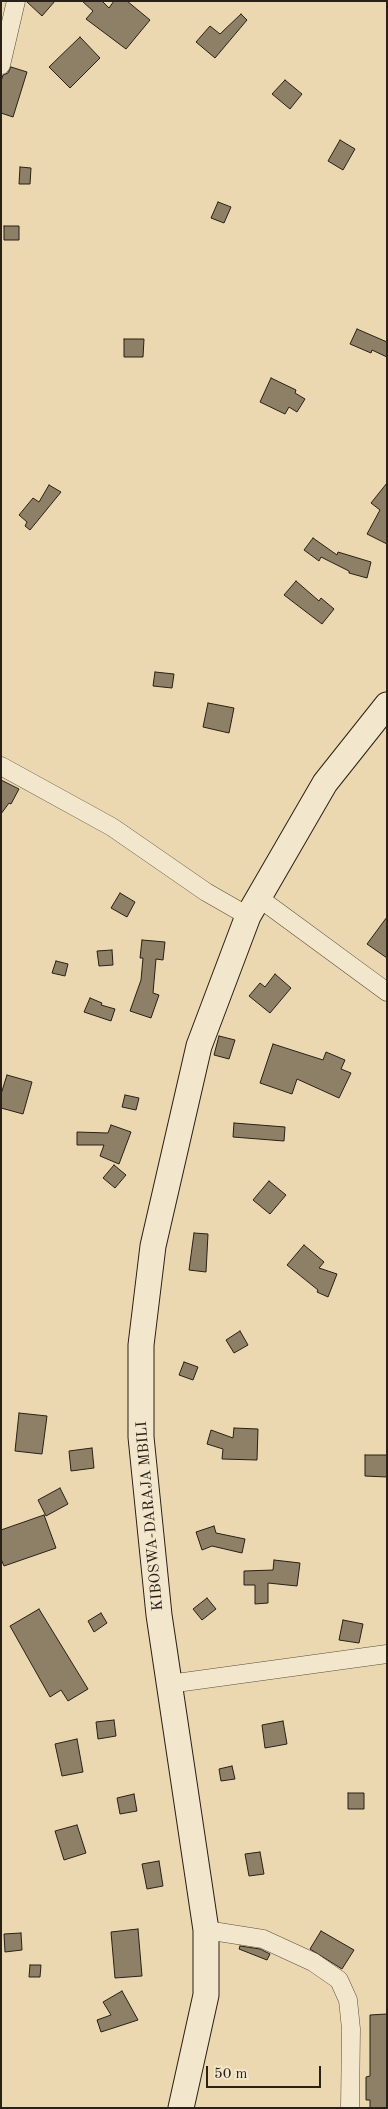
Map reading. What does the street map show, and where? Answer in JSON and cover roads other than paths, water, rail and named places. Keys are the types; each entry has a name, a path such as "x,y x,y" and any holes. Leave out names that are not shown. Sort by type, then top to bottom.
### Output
{"main road":[{"name":"KIBOSWA-DARAJA MBILI","path":"181,2108 206,1996 206,1930 159,1615 141,1437 141,1345 153,1246 198,1046 253,907 325,783 387,705"}],"street":[{"path":"1,65 16,1"},
{"path":"1,766 112,827 206,892 253,907 387,992"},
{"path":"169,1684 387,1654"},
{"path":"206,1930 262,1939 313,1962 339,1980 348,2000 351,2029 350,2108"},
{"path":"194,2108 195,2045"}]}
